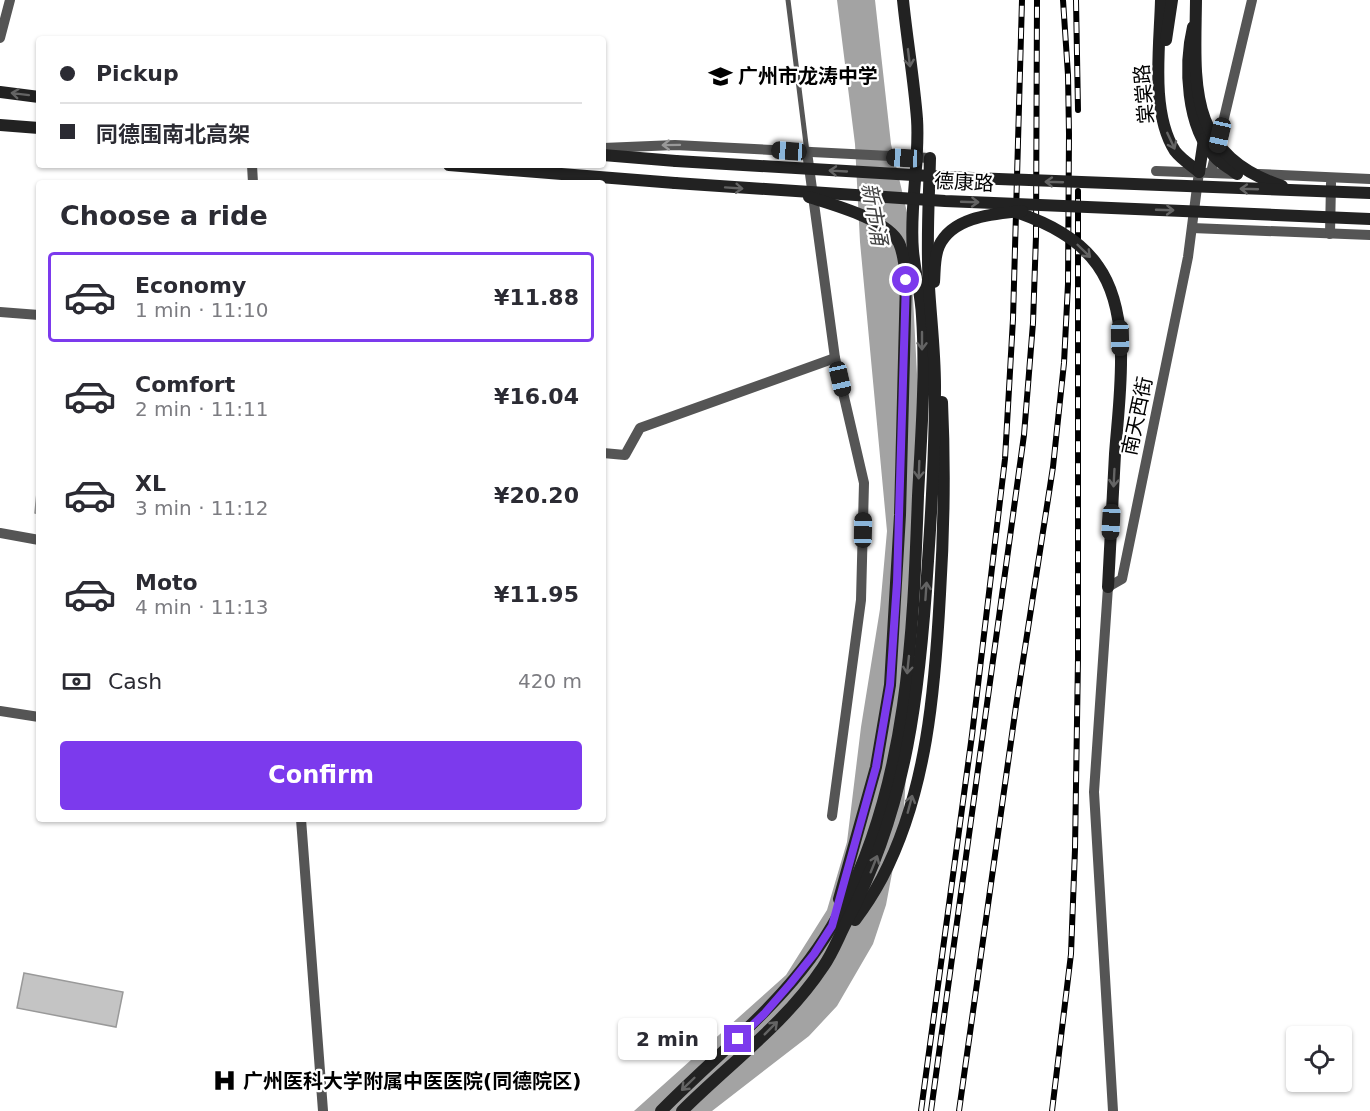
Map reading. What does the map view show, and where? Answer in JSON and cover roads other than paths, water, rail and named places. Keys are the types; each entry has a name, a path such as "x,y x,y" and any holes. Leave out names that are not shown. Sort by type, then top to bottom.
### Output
{"main road":[{"path":"661,1111 691,1080 764,1014 808,962 832,926 843,906 876,827 899,734 915,581 922,412 922,318 913,235 910,158 917,120 903,0"},
{"name":"棠棠路","path":"1161,0 1162,119 1176,152 1205,173"},
{"path":"1160,82 1172,0"},
{"path":"1198,0 1188,47 1188,77 1192,110 1215,158 1237,174"},
{"path":"1198,0 1194,66 1199,104 1209,130 1227,155 1245,168 1269,182 1288,188 1313,191"},
{"path":"0,92 36,97"},
{"path":"0,125 36,128"},
{"path":"1204,138 1205,173"},
{"name":"德康路","path":"606,155 947,177 1370,193"},
{"path":"824,966 865,887 884,839 900,782 909,738 923,634 935,412 934,335 929,287 930,158"},
{"name":"德康路","path":"487,168 791,191 1370,219"},
{"path":"791,191 832,204 889,231 898,241 902,253 907,295 900,515 890,685 876,767 832,926"},
{"path":"682,1111 790,1009 824,966 873,894 889,864 909,808 921,760 937,651 944,495 942,390 934,310 935,262 939,245 950,231 968,221 991,214 1073,206"},
{"path":"1016,212 1056,229 1081,248 1098,266 1109,285 1117,312 1120,370 1108,587"}],"street":[{"path":"0,38 10,0"},
{"name":"南天西街","path":"1108,587 1122,579 1192,228 1205,173 1215,158 1252,0"},
{"path":"606,148 675,145 930,158"},
{"path":"807,152 835,358 864,483 861,600 832,816"},
{"path":"1156,171 1370,179"},
{"path":"1330,234 1331,177"},
{"path":"1192,228 1370,235"},
{"path":"0,312 36,315"},
{"path":"606,453 625,455 640,428 835,358"},
{"path":"0,533 36,539"},
{"path":"1108,587 1094,792 1113,1111"},
{"path":"0,711 36,717"},
{"path":"301,822 323,1111"}],"lane":[{"path":"788,0 807,152"}],"water":[{"name":"新市涌","path":"837,0 875,0 891,144 909,221 922,470 904,810 886,905 873,944 837,1006 809,1036 712,1111 634,1111 786,975 827,910 847,842 861,727 880,609 887,531 860,242 855,144"}],"railway":[{"path":"921,1111 972,735 1005,459 1013,319 1022,0"},
{"path":"931,1111 1024,435 1033,323 1036,236 1037,0"},
{"path":"959,1111 1016,706 1053,467 1064,363 1068,284 1069,134 1063,0"},
{"path":"1076,0 1078,110"},
{"path":"1052,1111 1071,954 1075,849 1078,659 1078,191"}],"place":[{"name":"广州市龙涛中学","path":"720,76"},
{"name":"广州医科大学附属中医医院(同德院区)","path":"225,1081"}]}
